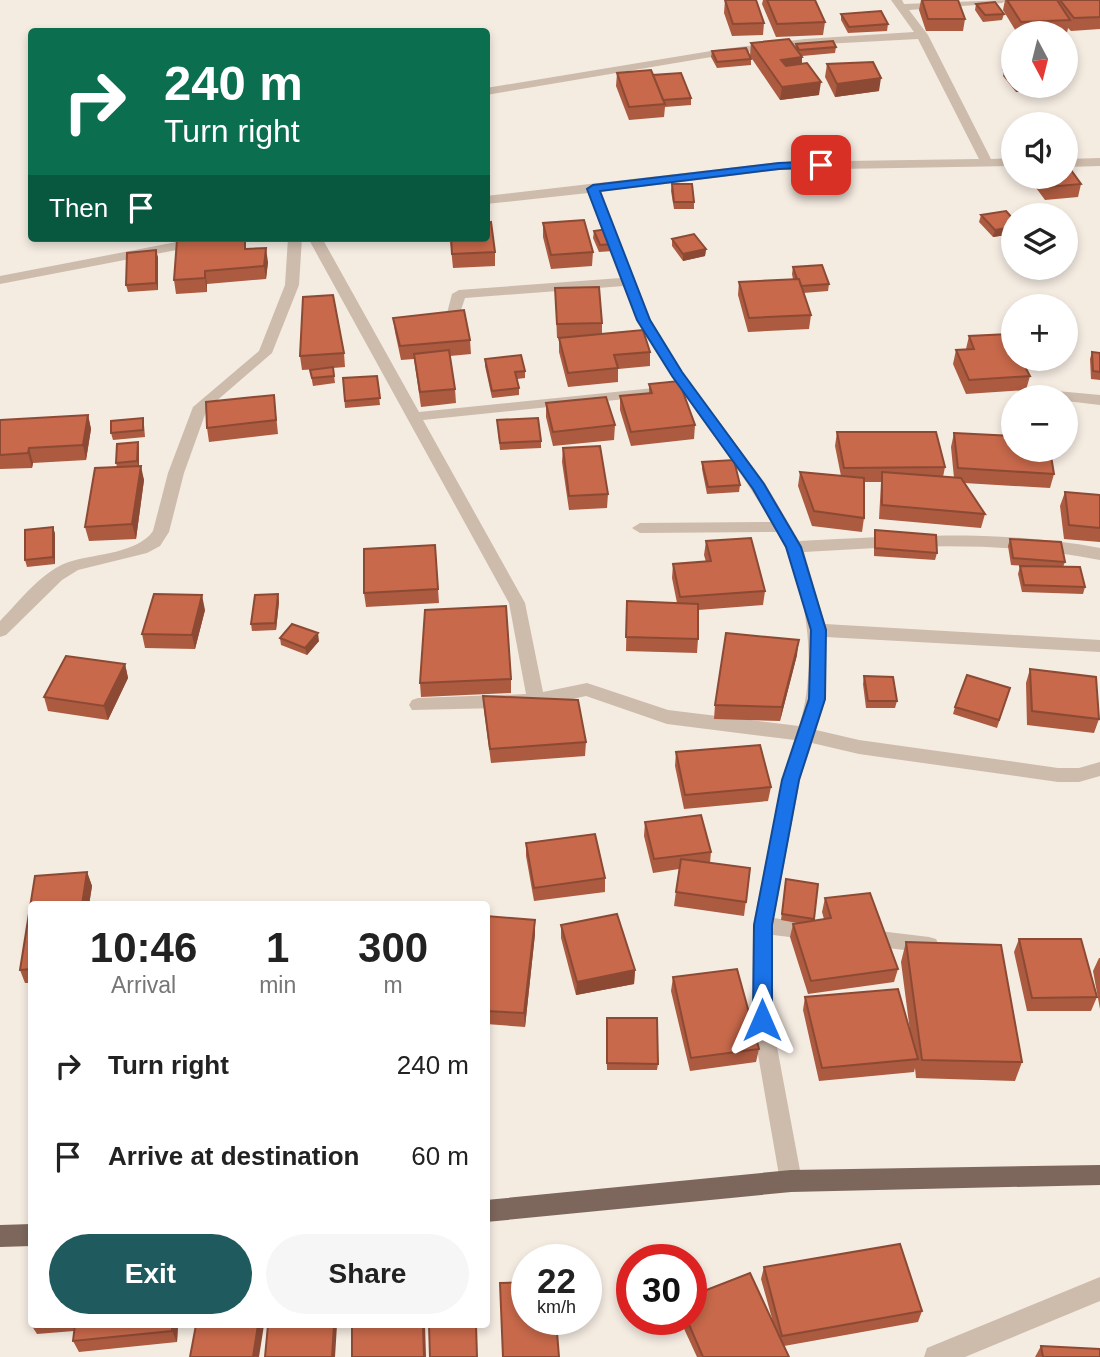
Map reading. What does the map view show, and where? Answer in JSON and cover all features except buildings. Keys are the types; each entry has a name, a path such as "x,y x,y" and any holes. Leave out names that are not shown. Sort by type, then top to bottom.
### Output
{"main road":[{"path":"490,1211 790,1181 1100,1175"},
{"path":"0,1236 28,1234"}],"street":[{"path":"898,4 1002,0"},
{"path":"898,4 922,35 987,162"},
{"path":"490,91 723,52 805,42 922,35"},
{"path":"490,200 779,166 1001,162"},
{"path":"1078,163 1100,162"},
{"path":"593,189 644,320 676,373 690,388 759,487 794,547 818,630 817,699 791,780 763,925 762,1020 790,1181"},
{"path":"0,280 197,242"},
{"path":"0,631 56,576 73,566 141,550 154,542 161,532 176,473 200,407 265,353 292,285 295,242"},
{"path":"317,242 412,418 517,603 536,700"},
{"path":"454,313 459,294 629,282"},
{"path":"412,418 690,388"},
{"path":"1078,398 1100,400"},
{"path":"640,528 782,527"},
{"path":"794,547 979,538 1072,548 1100,555"},
{"path":"818,630 1100,646"},
{"path":"418,705 536,700 587,689 667,717 805,734 859,747 1069,776 1100,769"},
{"path":"763,925 952,948"},
{"path":"936,1357 1100,1289"}],"route":[{"path":"762,1020 763,925 791,780 817,699 818,630 794,547 759,487 721,437 690,388 676,373 644,320 593,189 779,166 821,165"}]}
